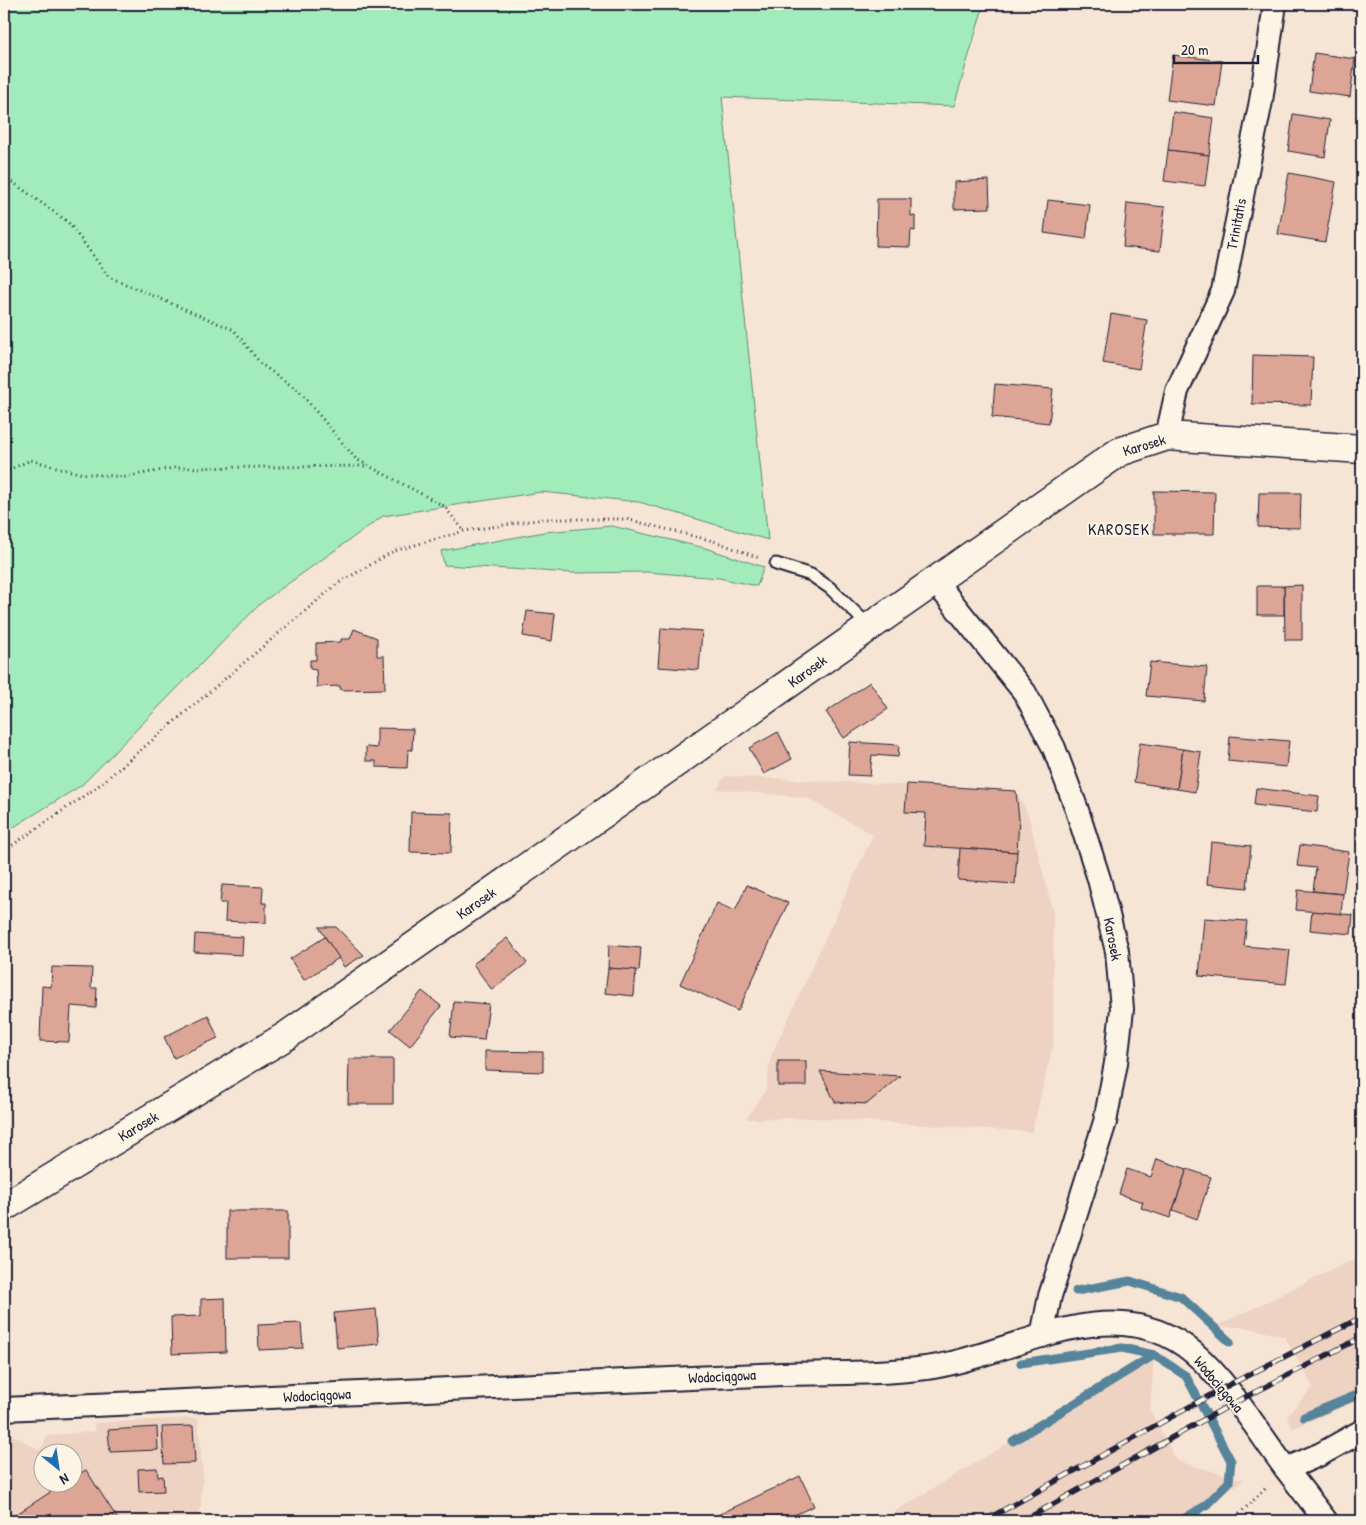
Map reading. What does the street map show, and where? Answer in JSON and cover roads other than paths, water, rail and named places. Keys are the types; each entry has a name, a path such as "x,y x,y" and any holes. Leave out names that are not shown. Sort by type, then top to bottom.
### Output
{"street":[{"name":"Trinitatis","path":"1167,436 1177,391 1223,291 1261,101 1275,4"},
{"name":"Karosek","path":"4,1207 286,1036 1119,452 1167,436 1362,449"},
{"name":"Karosek","path":"934,580 1024,693 1054,748 1096,870 1117,951 1122,1009 1116,1063 1105,1122 1050,1296 1042,1336"},
{"name":"Wodociągowa","path":"4,1409 918,1368 1002,1349 1077,1326 1112,1323 1142,1326 1167,1337 1193,1352 1214,1372 1326,1521"},
{"path":"1286,1469 1321,1454 1362,1431"}],"lane":[{"path":"776,564 811,575 830,588 869,626"}],"waterway":[{"path":"1076,1291 1130,1281 1181,1297 1230,1342"},
{"path":"1021,1363 1122,1348 1154,1355 1186,1376 1231,1461 1229,1482 1205,1506 1180,1521"},
{"path":"1013,1441 1154,1355"},
{"path":"1304,1417 1362,1393"}],"railway":[{"path":"984,1521 1225,1387 1362,1317"},
{"path":"1023,1521 1232,1404 1362,1337"}],"district":[{"name":"KAROSEK","path":"1119,529"}]}
